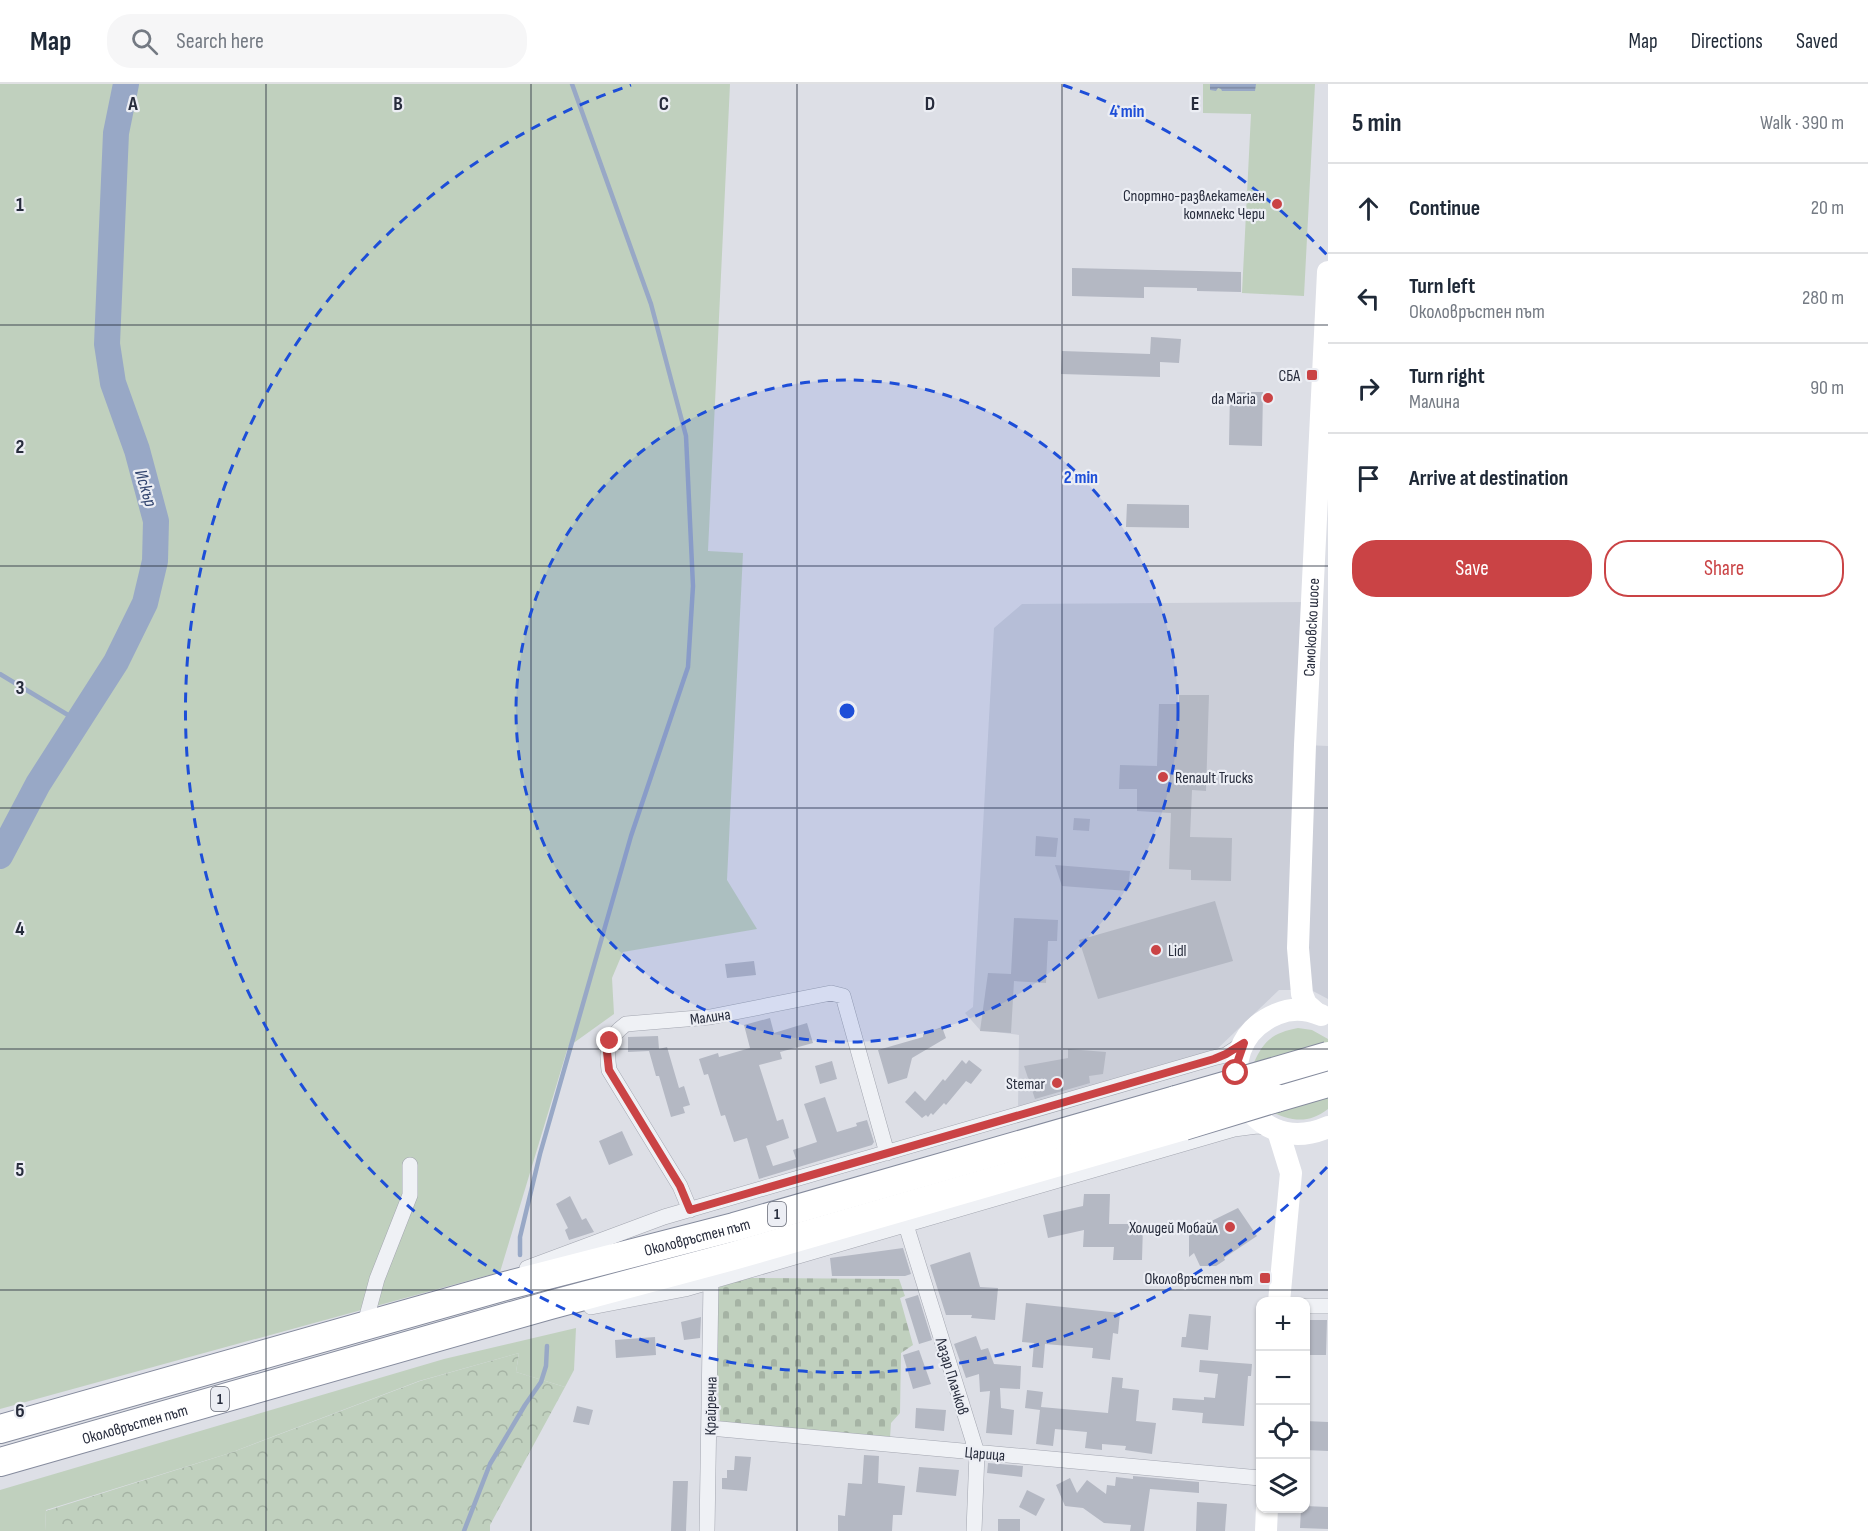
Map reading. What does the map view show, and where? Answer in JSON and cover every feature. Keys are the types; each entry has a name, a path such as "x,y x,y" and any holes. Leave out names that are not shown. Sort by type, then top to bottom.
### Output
{"highway":[{"name":"Околовръстен път","path":"0,1462 745,1252 1180,1113 1328,1056"},
{"name":"Околовръстен път","path":"0,1429 521,1282 1180,1113 1328,1083"}],"main road":[{"name":"Самоковско шосе","path":"1298,948 1305,745 1328,272"},
{"path":"1298,948 1302,994 1306,1004 1321,1015"},
{"path":"1291,1173 1273,1129 1247,1107 1242,1098 1237,1084 1237,1063 1244,1043 1257,1026 1283,1005 1298,948"},
{"path":"1272,1016 1299,1009 1321,1015"},
{"path":"1273,1129 1305,1134 1322,1129"},
{"path":"1279,1297 1291,1173 1304,1149 1322,1129"},
{"path":"1266,1531 1267,1513"}],"street":[{"name":"Малина","path":"690,1210 680,1186 609,1070 607,1052 610,1041 616,1031 626,1024 710,1017 831,993 843,996 887,1153"},
{"name":"Околовръстен път","path":"370,1325 664,1217 1214,1059 1244,1043"},
{"name":"Околовръстен път","path":"441,1336 685,1289 1234,1129 1257,1126 1273,1129"},
{"path":"370,1325 377,1279 410,1195 410,1165"},
{"name":"Лазар Плачков","path":"906,1225 977,1453 974,1531"},
{"name":"Крайречна","path":"707,1531 711,1281"},
{"path":"1310,1306 1328,1306"},
{"name":"Царица","path":"710,1428 1256,1478"}],"shaded area":[{"path":"1312,602 1305,745 1328,746 1328,999 1311,990 1279,990 1214,1052 1018,1109 1019,1035 980,1030 965,1013 973,1007 994,628 1022,604"}],"green space":[{"path":"0,84 730,84 708,551 743,553 727,880 757,929 623,952 612,978 614,1014 568,1047 500,1272 0,1409"},
{"name":"Спортно-развлекателен комплекс Чери","path":"1203,84 1315,84 1304,296 1242,293 1251,114 1203,113"},
{"path":"1298,1028 1312,1030 1328,1039 1328,1109 1313,1117 1298,1120 1267,1109 1253,1065 1270,1039"},
{"path":"745,1278 899,1279 905,1296 900,1298 913,1345 901,1353 900,1413 891,1423 890,1438 720,1422 712,1290"},
{"path":"576,1328 574,1370 565,1387 516,1372 519,1353 419,1381 230,1453 46,1510 45,1531 0,1531 0,1490 444,1359"},
{"path":"519,1353 516,1372 565,1387 490,1525 490,1531 45,1531 46,1511 230,1453 420,1381"}],"water":[{"path":"1210,84 1256,84 1255,91 1222,91 1218,88 1216,91 1210,90"}],"building":[{"path":"1072,268 1241,272 1241,292 1144,287 1144,298 1072,296"},
{"path":"1151,337 1181,339 1179,363 1160,362 1160,377 1061,374 1062,351 1150,354"},
{"path":"1230,392 1263,392 1262,446 1229,445"},
{"path":"1127,504 1189,505 1189,528 1126,527"},
{"name":"Renault Trucks","path":"1179,695 1209,695 1206,791 1192,790 1190,837 1232,838 1231,881 1191,880 1191,870 1169,869 1171,813 1137,811 1137,789 1119,789 1120,765 1157,766 1159,704 1179,704"},
{"path":"1074,818 1090,819 1089,831 1073,830"},
{"path":"1036,836 1058,838 1056,857 1035,856"},
{"path":"1055,865 1130,871 1128,891 1062,886"},
{"name":"Lidl","path":"1215,901 1233,961 1098,999 1079,940"},
{"path":"1014,918 1058,920 1057,941 1048,941 1046,983 1014,981 1011,1033 980,1031 988,973 1011,974"},
{"path":"754,961 756,975 727,978 725,964"},
{"path":"770,1018 774,1033 807,1023 813,1043 780,1052 782,1059 759,1065 777,1121 783,1119 789,1138 766,1146 773,1166 796,1159 793,1150 817,1142 804,1104 825,1097 837,1132 857,1126 856,1123 867,1120 874,1142 872,1145 759,1179 747,1138 734,1142 725,1115 721,1116 708,1074 704,1075 699,1059 718,1053 719,1057 750,1048 744,1025"},
{"path":"942,1027 946,1038 912,1058 907,1078 888,1084 878,1050 923,1037 923,1034"},
{"path":"658,1036 659,1049 667,1047 679,1088 684,1086 690,1105 683,1107 685,1113 671,1117 649,1051 628,1052 628,1037"},
{"path":"1068,1049 1106,1052 1103,1074 1089,1076 1090,1083 1035,1099 1024,1066 1068,1058"},
{"path":"962,1060 966,1064 969,1060 982,1070 971,1084 966,1081 946,1105 944,1103 933,1115 931,1113 928,1117 926,1115 922,1118 905,1102 915,1091 925,1101"},
{"path":"832,1061 837,1079 820,1084 815,1066"},
{"path":"622,1131 633,1155 609,1165 599,1141"},
{"path":"1084,1194 1110,1194 1109,1224 1143,1224 1142,1260 1113,1260 1114,1247 1083,1247 1084,1230 1048,1238 1043,1215 1083,1206"},
{"path":"570,1196 582,1220 586,1218 594,1232 569,1240 565,1230 568,1228 556,1204"},
{"path":"1238,1208 1257,1236 1216,1266 1200,1266 1194,1253 1189,1257 1189,1232"},
{"path":"903,1248 911,1274 905,1276 832,1276 830,1258"},
{"path":"970,1252 980,1287 998,1288 995,1320 971,1318 972,1315 946,1315 930,1265"},
{"path":"918,1295 932,1340 919,1344 905,1299"},
{"path":"1026,1303 1120,1313 1118,1334 1113,1333 1110,1360 1092,1358 1093,1348 1045,1344 1043,1368 1032,1367 1034,1343 1022,1342"},
{"path":"1189,1314 1211,1316 1208,1350 1181,1347 1182,1337 1186,1337"},
{"path":"701,1317 700,1338 684,1340 681,1322"},
{"path":"1310,1320 1327,1320 1326,1355 1310,1355"},
{"path":"976,1336 981,1350 988,1348 994,1364 1021,1366 1020,1389 1000,1388 1001,1408 1014,1410 1012,1435 986,1433 990,1391 980,1392 979,1374 966,1378 954,1344"},
{"path":"655,1337 656,1355 616,1358 615,1340"},
{"path":"919,1350 931,1384 913,1389 903,1355"},
{"path":"1200,1360 1252,1364 1251,1376 1248,1376 1244,1426 1202,1423 1203,1413 1172,1410 1173,1398 1204,1400 1204,1397 1215,1398 1218,1374 1199,1372"},
{"path":"1112,1377 1123,1378 1122,1388 1139,1390 1136,1421 1156,1423 1152,1454 1125,1450 1126,1446 1102,1444 1102,1450 1085,1448 1087,1432 1055,1429 1053,1446 1036,1444 1040,1410 1025,1408 1027,1390 1043,1392 1041,1407 1108,1413"},
{"path":"577,1406 593,1410 589,1425 573,1422"},
{"path":"916,1408 946,1410 944,1431 915,1428"},
{"path":"1310,1421 1328,1422 1328,1451 1310,1450"},
{"path":"864,1455 879,1456 878,1483 905,1486 902,1515 893,1515 892,1531 838,1531 838,1515 845,1516 848,1483 862,1484"},
{"path":"735,1456 751,1457 747,1491 722,1489 722,1478 727,1478 727,1470 734,1470"},
{"path":"988,1463 1023,1466 1022,1477 987,1473"},
{"path":"919,1467 959,1470 956,1496 916,1492"},
{"path":"1133,1476 1199,1482 1199,1493 1150,1489 1144,1531 1130,1531 1131,1525 1104,1523 1083,1508 1065,1506 1056,1485 1070,1478 1077,1493 1087,1480 1106,1494 1107,1485 1115,1486 1116,1477 1133,1479"},
{"path":"673,1481 688,1481 686,1531 671,1531"},
{"path":"1027,1490 1045,1499 1036,1516 1019,1507"},
{"path":"1197,1502 1227,1504 1225,1531 1196,1531"},
{"path":"1310,1506 1328,1507 1328,1529 1300,1528 1301,1513 1310,1513"},
{"path":"998,1519 1020,1519 1020,1531 998,1531"}],"waterway":[{"name":"Искър","path":"0,856 38,784 116,662 145,603 155,561 156,521 137,450 113,383 107,344 116,133 126,84"},
{"path":"520,1255 520,1237 540,1154 631,836 688,667 693,586 686,436 651,304 572,84"},
{"path":"0,674 78,721"},
{"path":"464,1531 490,1464 541,1382 546,1366 547,1346"}],"place":[{"name":"Спортно-развлекателен комплекс Чери","path":"1277,204"},
{"name":"СБА","path":"1312,375"},
{"name":"da Maria","path":"1268,398"},
{"name":"Renault Trucks","path":"1163,777"},
{"name":"Lidl","path":"1156,950"},
{"name":"Stemar","path":"1057,1083"},
{"name":"Холидей Мобайл","path":"1230,1227"},
{"name":"Околовръстен път","path":"1265,1278"}],"route":[{"path":"610,1041 607,1052 609,1070 680,1186 690,1210 1214,1059 1239,1048 1244,1043 1236,1073"}]}
